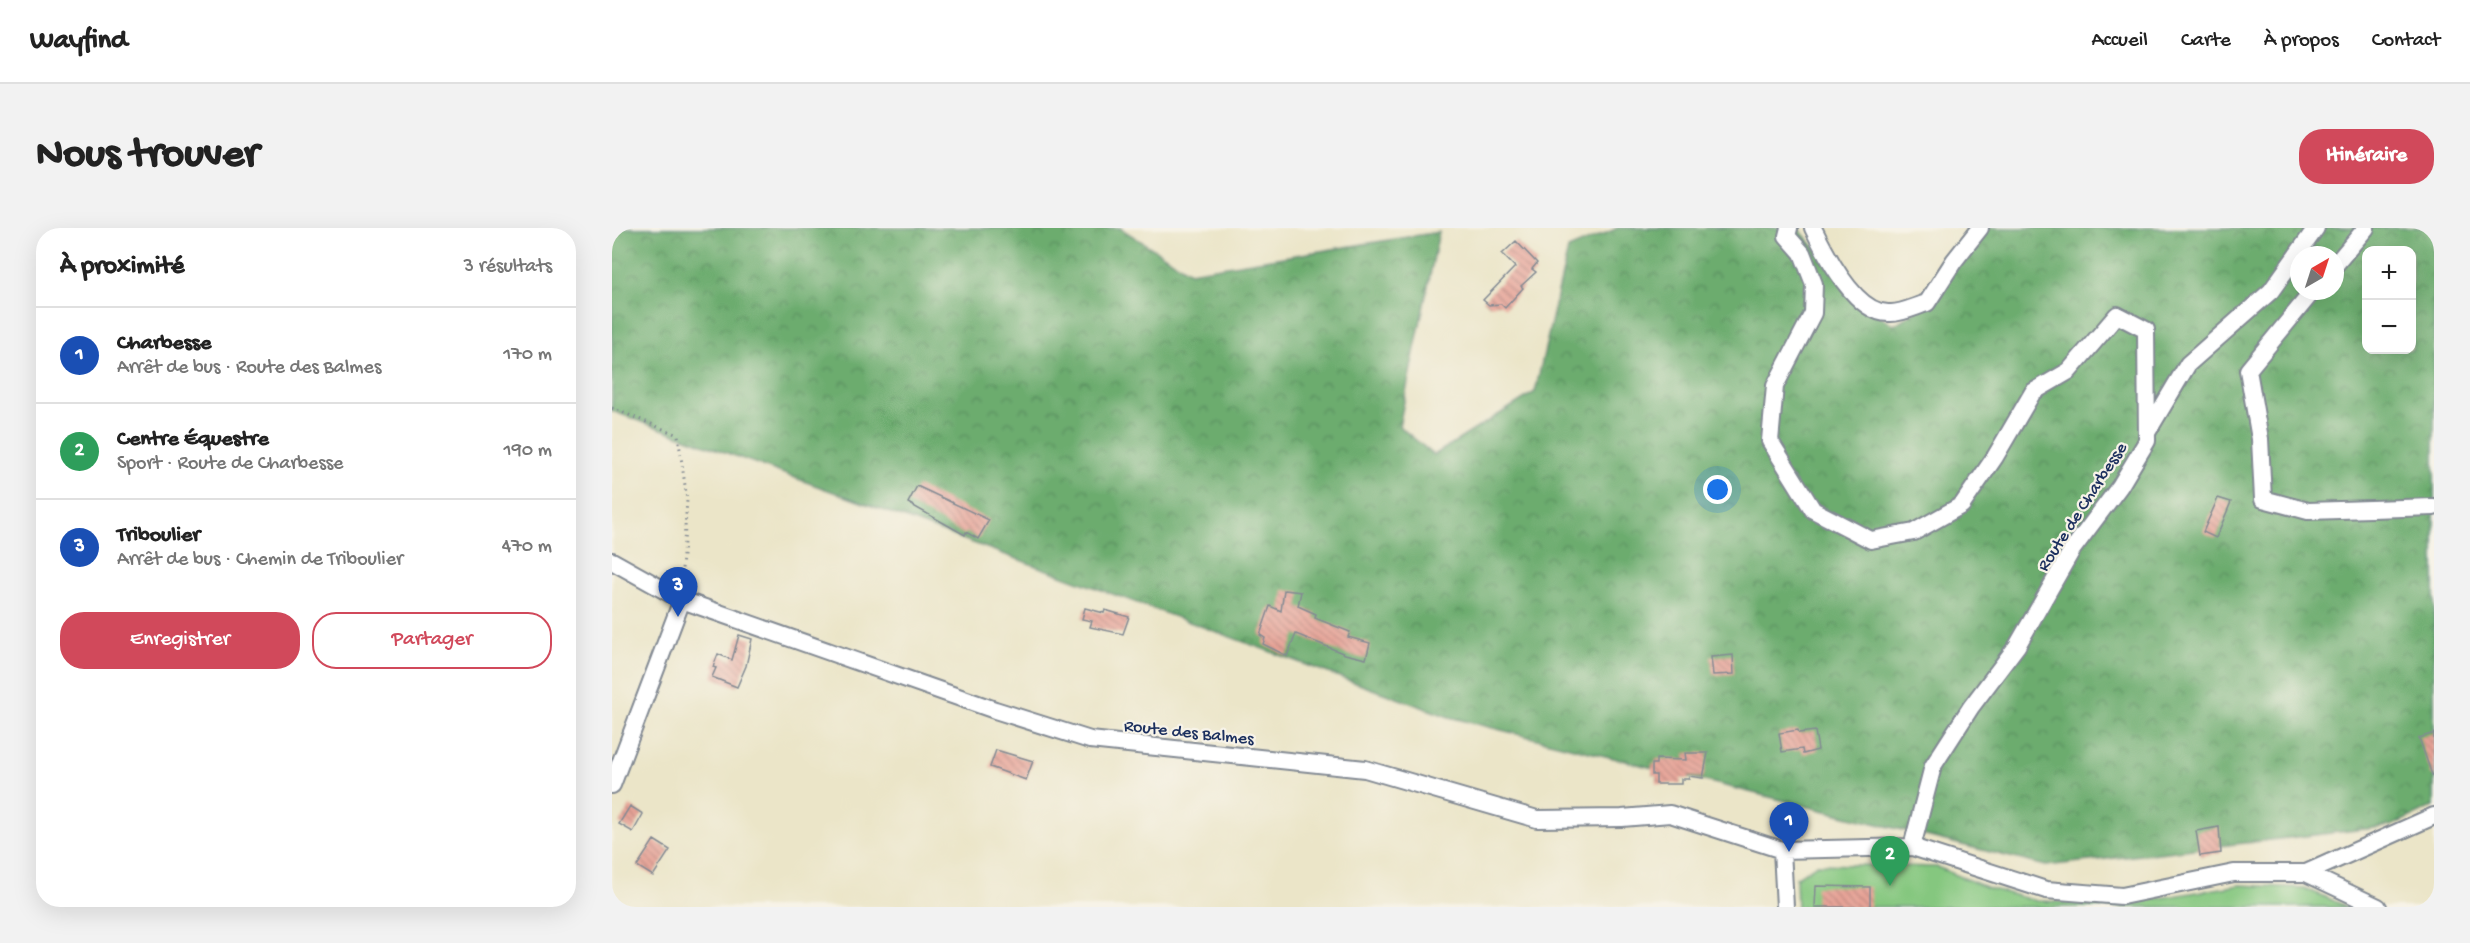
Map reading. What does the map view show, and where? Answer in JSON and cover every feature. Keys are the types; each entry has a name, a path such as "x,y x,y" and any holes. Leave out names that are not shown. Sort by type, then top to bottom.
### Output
{"street":[{"name":"Route de Charbesse","path":"1789,228 1787,236 1802,253 1814,284 1813,313 1775,386 1770,441 1813,510 1871,540 1914,532 1962,505 1995,458 2033,392 2069,371 2117,315 2146,330 2147,441 2120,486 2072,550 2017,646 1971,707 1934,766 1912,847"},
{"path":"1813,228 1839,274 1864,305 1890,314 1928,303 1954,261 1980,228"},
{"path":"2148,432 2188,364 2271,291 2316,228"},
{"path":"2344,254 2366,228"},
{"path":"2306,300 2248,370 2260,439 2263,499 2308,511 2434,507"},
{"name":"Route des Balmes","path":"612,561 681,597 995,710 1090,740 1365,769 1538,819 1622,818 1670,814 1782,850 1912,847 2046,890 2122,896 2234,873 2306,873"},
{"path":"612,785 681,597"},
{"path":"2306,873 2434,816"},
{"path":"1782,850 1785,907"},
{"path":"2306,873 2378,907"}],"path":[{"path":"612,408 678,435 687,500 681,597"}],"green space":[{"path":"612,228 1120,228 1190,272 1439,232 1399,426 1434,455 1535,392 1568,249 1618,228 1798,228 1864,305 1894,325 1927,303 1989,228 2434,228 2434,806 2391,826 2046,866 1449,717 612,411"},
{"path":"1817,864 1937,867 1988,888 2037,901 2124,904 2240,885 2304,888 2348,907 1797,907 1796,878"}],"building":[{"path":"1516,241 1537,263 1532,269 1536,272 1521,286 1523,288 1505,308 1501,304 1489,305 1483,300 1515,267 1502,254"},
{"path":"917,486 989,520 978,539 966,532 965,535 908,503"},
{"path":"2218,498 2231,502 2216,538 2203,532"},
{"path":"1284,590 1301,592 1298,606 1316,614 1315,618 1350,632 1348,637 1370,643 1366,659 1345,654 1296,634 1287,656 1263,644 1265,638 1260,635 1270,606 1281,611"},
{"path":"1085,608 1104,613 1105,610 1129,617 1123,634 1090,627 1092,621 1082,619"},
{"path":"739,635 752,639 746,666 737,687 712,677 718,654 732,660"},
{"path":"1733,655 1734,674 1713,675 1711,657"},
{"path":"1798,730 1799,733 1815,731 1818,750 1803,754 1802,749 1782,752 1779,733"},
{"path":"2434,733 2434,775 2432,775 2419,738"},
{"path":"996,750 1033,761 1026,780 990,767"},
{"path":"1685,753 1708,753 1703,778 1689,776 1689,779 1681,779 1681,784 1656,784 1656,775 1652,775 1652,764 1656,764 1656,759 1686,760"},
{"path":"630,806 643,814 633,832 619,824"},
{"path":"2219,827 2221,853 2200,856 2196,831"},
{"path":"654,840 670,850 653,876 637,866"},
{"path":"1816,886 1870,887 1870,907 1815,907"}],"place":[{"name":"Triboulier","path":"678,617"},
{"name":"Charbesse","path":"1789,852"},
{"name":"Centre Équestre","path":"1890,886"}]}
